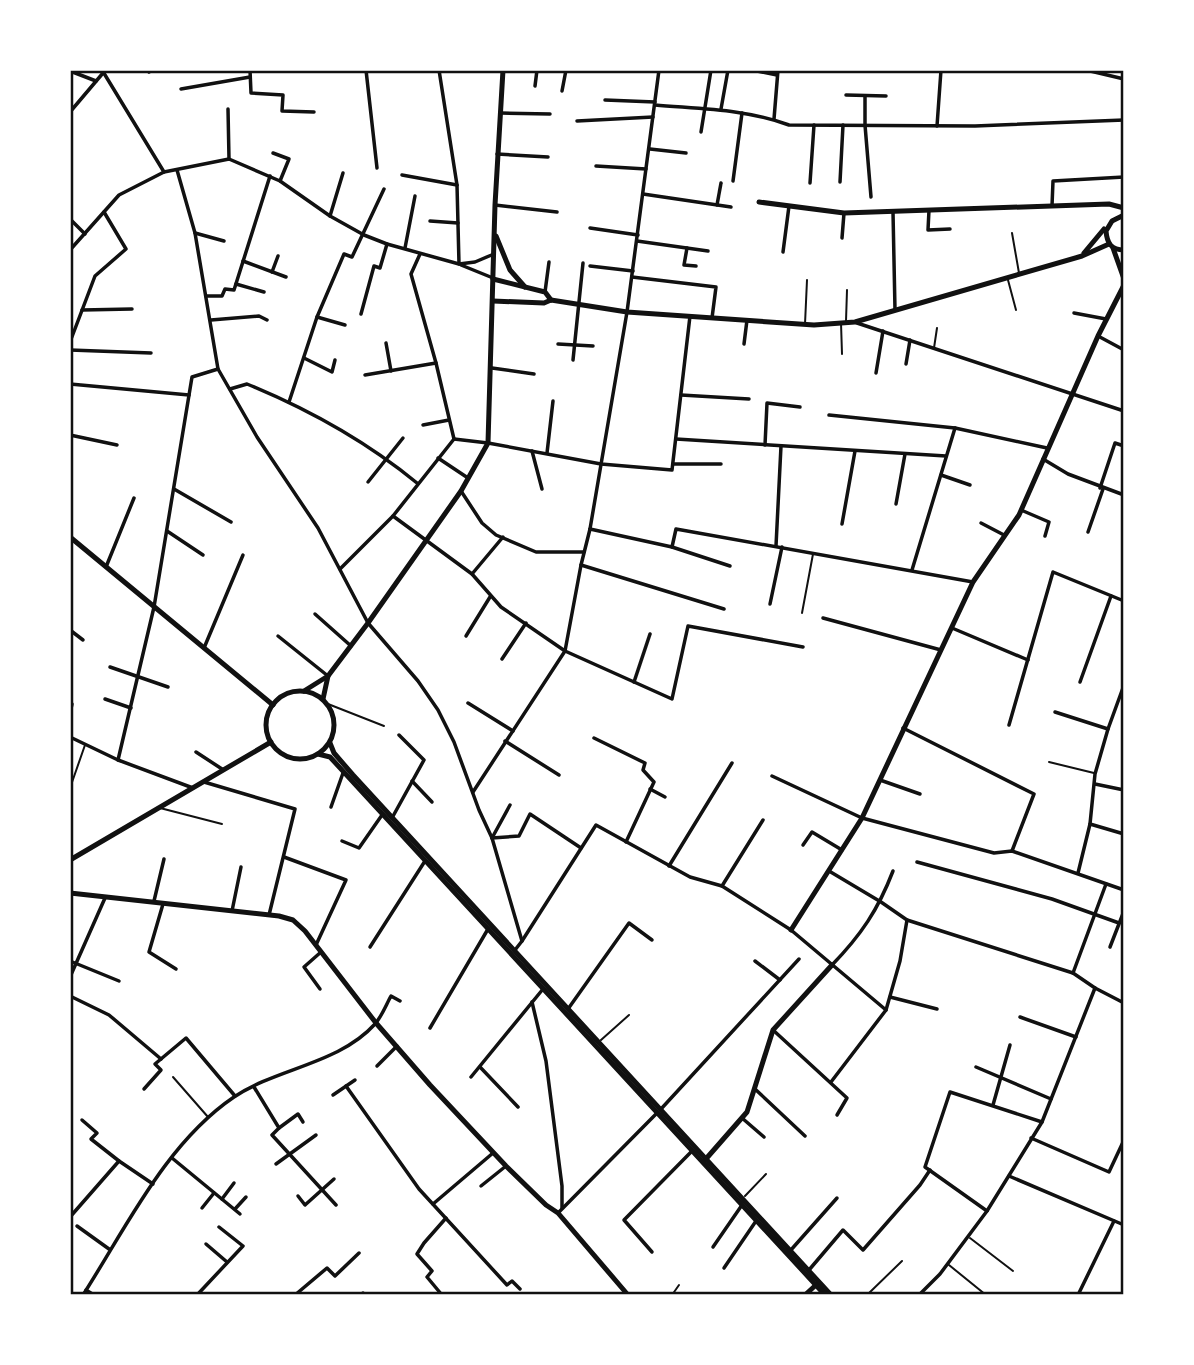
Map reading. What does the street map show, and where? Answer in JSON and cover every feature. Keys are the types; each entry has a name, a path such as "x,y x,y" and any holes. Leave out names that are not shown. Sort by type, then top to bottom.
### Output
{"main road":[{"path":"328,676 326,702 335,723 330,743 318,754 306,759 296,759 278,750 271,743 266,727 272,705 286,693 304,691 328,676 461,491 488,443 497,153 503,70"},
{"path":"758,202 844,213 1109,204 1124,208"},
{"path":"1082,256 1107,225 1124,215"},
{"path":"1107,225 1106,239 1124,279"},
{"path":"494,231 510,270 525,287"},
{"path":"493,301 544,303 551,300 627,312 805,324 843,323 895,312 1111,246 1124,250"},
{"path":"494,279 545,292 551,300"},
{"path":"792,930 862,818 972,582 1021,510 1098,336 1124,285"},
{"path":"70,537 272,705"},
{"path":"304,691 326,702"},
{"path":"70,860 271,743"},
{"path":"330,743 334,753 392,818 598,1041 704,1161 808,1270 825,1295"},
{"path":"318,754 330,757 659,1111 692,1152 704,1161"},
{"path":"70,893 293,920 316,945 376,1023 506,1166 546,1205 560,1210 628,1295"},
{"path":"704,1161 747,1112 773,1030 832,964"},
{"path":"742,1201 756,1220 817,1284 831,1295"},
{"path":"806,1295 817,1284"}],"street":[{"path":"250,70 251,93 283,95 282,111 314,113"},
{"path":"366,70 377,168"},
{"path":"439,70 457,185 459,264"},
{"path":"535,86 537,70"},
{"path":"562,91 566,70"},
{"path":"472,793 565,651 590,529 627,312 659,70"},
{"path":"701,132 711,70"},
{"path":"721,110 728,70"},
{"path":"937,126 941,70"},
{"path":"1086,70 1124,79"},
{"path":"70,71 96,81"},
{"path":"70,112 102,71 164,172"},
{"path":"757,71 778,73 774,120"},
{"path":"181,89 250,77"},
{"path":"846,95 886,96"},
{"path":"865,96 871,197"},
{"path":"605,100 721,110 789,125 937,126 1124,120"},
{"path":"228,108 229,159"},
{"path":"499,113 550,114"},
{"path":"733,181 743,113"},
{"path":"577,121 653,117"},
{"path":"810,183 814,125"},
{"path":"840,182 843,125"},
{"path":"649,149 686,153"},
{"path":"273,153 289,159 280,181"},
{"path":"497,153 548,157"},
{"path":"70,250 120,195 164,172 229,159 240,161 280,181 330,216 364,235 459,264 494,279"},
{"path":"596,166 646,169"},
{"path":"177,170 195,233 218,369 257,437 318,528 368,623 418,681 438,710 454,742 492,838 522,941"},
{"path":"330,216 343,173"},
{"path":"402,175 457,185"},
{"path":"206,296 222,296 225,289 233,290 270,177"},
{"path":"1052,206 1053,181 1124,177"},
{"path":"718,205 721,183"},
{"path":"289,402 317,317 344,254 352,257 384,189"},
{"path":"643,194 731,207"},
{"path":"405,248 415,196"},
{"path":"495,205 557,212"},
{"path":"783,252 789,206"},
{"path":"893,210 895,312"},
{"path":"929,210 928,230 950,229"},
{"path":"70,342 95,276 126,249 104,212"},
{"path":"842,238 844,213"},
{"path":"70,219 85,234"},
{"path":"430,221 458,223"},
{"path":"590,228 638,234"},
{"path":"195,233 224,241"},
{"path":"637,241 708,251"},
{"path":"361,314 374,267 380,268 387,244"},
{"path":"687,248 684,265 696,266"},
{"path":"420,254 411,274 454,439"},
{"path":"459,264 475,262 494,254"},
{"path":"272,272 278,256"},
{"path":"243,261 286,277"},
{"path":"545,292 549,262"},
{"path":"573,360 583,263"},
{"path":"590,266 633,271"},
{"path":"632,277 716,287 712,318"},
{"path":"236,283 264,292"},
{"path":"82,310 132,309"},
{"path":"1074,313 1106,319"},
{"path":"211,320 259,316 267,320"},
{"path":"454,439 601,464 672,470 690,316"},
{"path":"317,317 345,325"},
{"path":"744,344 747,320"},
{"path":"855,322 1124,411"},
{"path":"876,373 883,331"},
{"path":"1098,336 1124,350"},
{"path":"906,364 910,340"},
{"path":"386,343 391,371"},
{"path":"558,344 593,346"},
{"path":"70,350 151,353"},
{"path":"304,358 331,372 335,359"},
{"path":"365,375 436,363"},
{"path":"492,368 534,374"},
{"path":"118,760 154,607 192,377 218,369"},
{"path":"70,384 189,395"},
{"path":"230,390 247,384 289,402 387,458 417,483"},
{"path":"681,395 749,399"},
{"path":"547,453 553,401"},
{"path":"765,445 768,403 800,407"},
{"path":"828,415 955,428 1048,447"},
{"path":"423,425 449,420"},
{"path":"912,570 955,428"},
{"path":"70,435 117,445"},
{"path":"368,482 402,438"},
{"path":"340,570 393,516 454,439"},
{"path":"676,439 946,456"},
{"path":"1088,532 1115,443 1124,446"},
{"path":"770,604 779,547 780,446"},
{"path":"532,451 542,489"},
{"path":"842,524 855,451"},
{"path":"897,504 905,454"},
{"path":"438,458 468,478"},
{"path":"1043,459 1068,474 1124,495"},
{"path":"673,464 721,464"},
{"path":"940,475 970,485"},
{"path":"174,489 231,522"},
{"path":"461,491 482,523 503,537 537,552 584,552"},
{"path":"106,567 134,498"},
{"path":"1021,510 1049,522 1045,536"},
{"path":"393,516 471,574 501,607 565,651 672,699 688,626 803,647"},
{"path":"981,523 1004,535"},
{"path":"590,529 672,547 730,566"},
{"path":"672,547 676,529 972,582"},
{"path":"167,531 203,555"},
{"path":"471,574 503,537"},
{"path":"204,648 243,555"},
{"path":"581,565 724,609"},
{"path":"1009,725 1053,572 1124,601"},
{"path":"1080,682 1111,596"},
{"path":"466,636 490,597"},
{"path":"314,614 351,646"},
{"path":"823,618 941,650"},
{"path":"502,659 526,623"},
{"path":"952,628 1028,660"},
{"path":"70,630 83,640"},
{"path":"634,682 650,634"},
{"path":"278,636 328,676"},
{"path":"110,667 168,687"},
{"path":"1078,873 1090,824 1095,774 1124,685"},
{"path":"104,699 131,708"},
{"path":"468,703 513,731"},
{"path":"70,713 72,704"},
{"path":"1055,712 1108,729"},
{"path":"903,729 1034,794 1012,851"},
{"path":"392,818 424,760 399,735"},
{"path":"70,737 118,760 193,788"},
{"path":"594,738 645,763 643,770 654,782 626,842"},
{"path":"505,741 559,775"},
{"path":"196,752 224,770"},
{"path":"669,866 732,763"},
{"path":"331,807 343,773"},
{"path":"772,776 862,818 994,853 1012,851 1124,890"},
{"path":"880,780 920,794"},
{"path":"412,781 432,802"},
{"path":"204,782 296,809 269,915"},
{"path":"1094,784 1124,790"},
{"path":"650,789 666,797"},
{"path":"492,838 510,805"},
{"path":"492,838 519,836 530,814 581,848"},
{"path":"342,841 359,848 382,815"},
{"path":"722,886 762,820"},
{"path":"1090,824 1124,834"},
{"path":"514,951 596,825 690,877 722,886 792,930 886,1010"},
{"path":"803,845 812,832 842,850"},
{"path":"284,857 346,880 316,945"},
{"path":"153,903 164,859"},
{"path":"370,947 425,861"},
{"path":"917,862 1052,899 1119,923"},
{"path":"232,911 241,867"},
{"path":"829,871 906,920 1073,973 1124,1003"},
{"path":"832,964 855,942 881,902 893,871"},
{"path":"1073,973 1106,884"},
{"path":"70,977 106,898"},
{"path":"163,904 149,951 176,969"},
{"path":"1110,947 1124,911"},
{"path":"831,1082 886,1010 900,961 906,920"},
{"path":"568,1009 629,923 652,940"},
{"path":"430,1028 488,929"},
{"path":"320,989 304,967 321,952"},
{"path":"560,1210 659,1111 799,959"},
{"path":"70,961 119,981"},
{"path":"755,961 780,980"},
{"path":"919,1295 949,1264 987,1212 1042,1122 1095,988"},
{"path":"471,1077 543,989"},
{"path":"70,996 109,1015 161,1059"},
{"path":"83,1295 109,1249 153,1184 209,1117 235,1096 350,1044 376,1023 391,996 400,1001"},
{"path":"890,997 937,1009"},
{"path":"532,1002 546,1061 561,1179 560,1210"},
{"path":"1020,1017 1076,1037"},
{"path":"773,1030 846,1098 837,1115"},
{"path":"144,1089 161,1070 155,1064 186,1038 235,1096"},
{"path":"993,1105 1010,1045"},
{"path":"377,1066 397,1046"},
{"path":"480,1067 518,1107"},
{"path":"976,1067 1051,1099"},
{"path":"333,1095 355,1080"},
{"path":"346,1086 397,1160 433,1204 507,1285 512,1281 520,1290"},
{"path":"254,1087 279,1128"},
{"path":"755,1089 805,1136"},
{"path":"987,1212 925,1167 950,1092 1042,1122"},
{"path":"303,1122 298,1114 272,1135 336,1205"},
{"path":"742,1118 764,1136"},
{"path":"82,1120 97,1133 91,1139 153,1184"},
{"path":"276,1164 316,1135"},
{"path":"1031,1138 1109,1172 1122,1150 1124,1140"},
{"path":"652,1252 624,1220 692,1152"},
{"path":"433,1204 494,1153"},
{"path":"172,1158 240,1214"},
{"path":"70,1217 119,1161"},
{"path":"481,1186 506,1166"},
{"path":"808,1270 843,1230 863,1250 930,1170"},
{"path":"1009,1175 1124,1226"},
{"path":"298,1196 305,1205 334,1179"},
{"path":"222,1199 234,1183"},
{"path":"202,1208 214,1193"},
{"path":"235,1209 246,1197"},
{"path":"790,1251 837,1198"},
{"path":"713,1247 742,1201"},
{"path":"442,1295 427,1277 432,1271 417,1254 446,1219"},
{"path":"724,1268 756,1220"},
{"path":"1078,1295 1114,1221"},
{"path":"77,1226 109,1249"},
{"path":"197,1295 243,1246 219,1227"},
{"path":"206,1244 227,1262"},
{"path":"295,1295 327,1268 335,1276 359,1253"},
{"path":"86,1290 94,1295"}],"lane":[{"path":"1012,233 1019,275"},
{"path":"1008,278 1016,310"},
{"path":"805,324 807,280"},
{"path":"842,354 846,290"},
{"path":"934,348 937,328"},
{"path":"802,613 813,553"},
{"path":"326,702 384,726"},
{"path":"70,788 86,744"},
{"path":"1049,762 1095,774"},
{"path":"159,808 222,824"},
{"path":"598,1041 629,1015"},
{"path":"173,1077 209,1117"},
{"path":"742,1201 766,1174"},
{"path":"969,1237 1013,1271"},
{"path":"867,1295 902,1261"},
{"path":"949,1264 986,1295"},
{"path":"671,1295 679,1285"}]}
